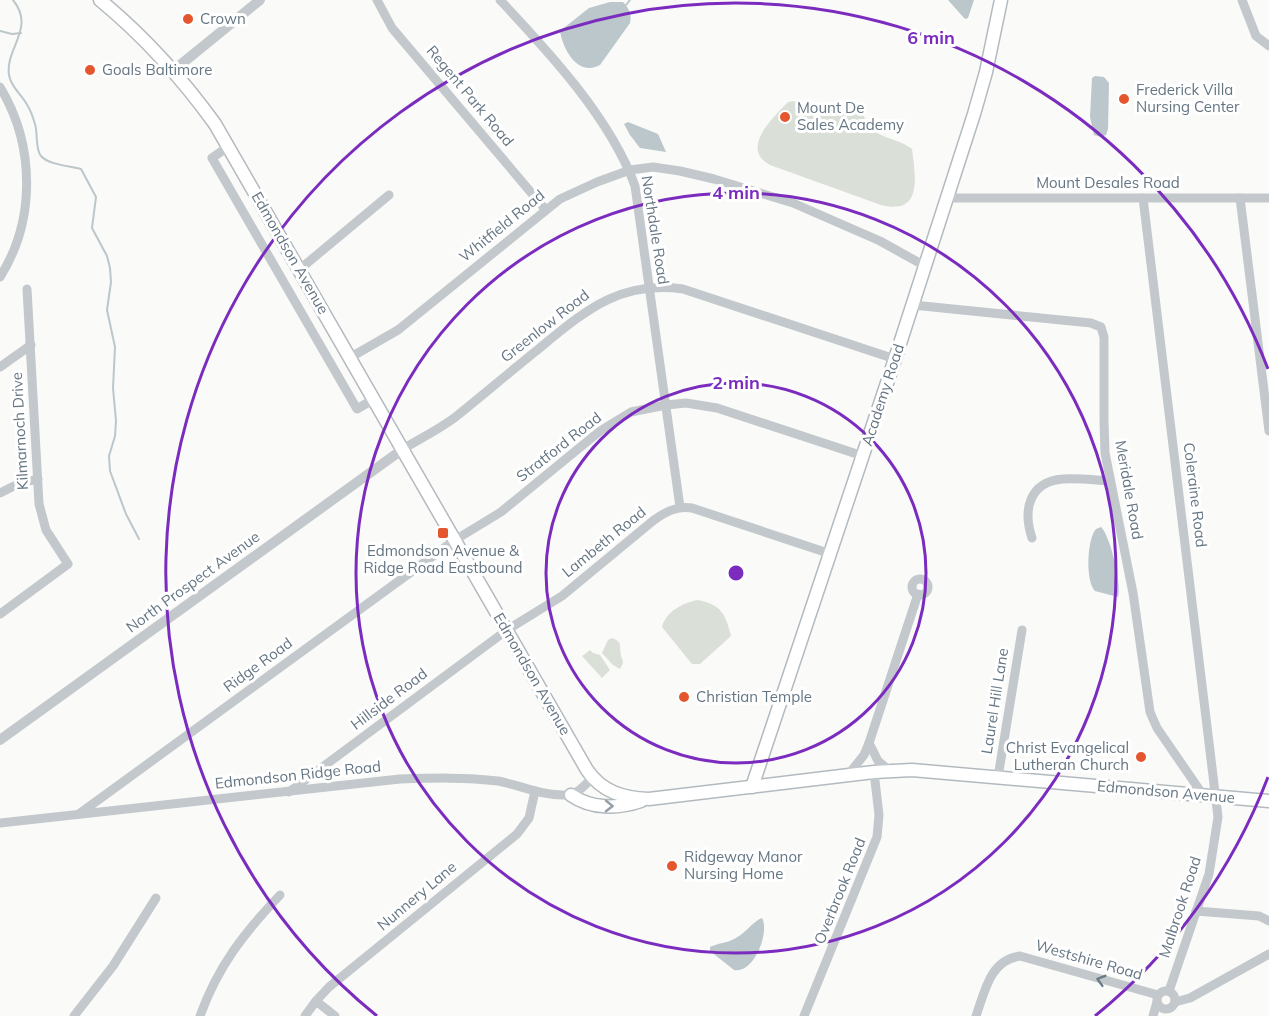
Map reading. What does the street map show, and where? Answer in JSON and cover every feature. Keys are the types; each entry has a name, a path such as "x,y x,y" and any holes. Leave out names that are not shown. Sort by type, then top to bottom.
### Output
{"main road":[{"name":"Edmondson Avenue","path":"100,0 138,33 174,70 204,108 229,146 592,778 599,784 614,793 649,799 874,772 941,771 1269,801"},
{"name":"Academy Road","path":"752,787 831,554 974,114 986,72 1001,0"},
{"path":"570,795 591,805 602,806 630,805 649,799"}],"street":[{"path":"174,70 260,0"},
{"name":"Regent Park Road","path":"376,0 393,28 545,209"},
{"name":"Northdale Road","path":"500,0 529,31 585,100 610,135 630,170 635,186 680,507"},
{"path":"1242,0 1256,36 1269,46"},
{"path":"0,87 9,102 21,138 27,185 22,227 17,245 0,277"},
{"path":"229,146 212,158 357,409 374,399"},
{"name":"Whitfield Road","path":"351,357 398,330 545,209 581,189 630,170 653,167 680,171 773,196 835,220 925,266"},
{"path":"300,269 388,195"},
{"name":"Mount Desales Road","path":"946,198 1269,198"},
{"name":"Coleraine Road","path":"1143,198 1217,796"},
{"path":"1240,198 1269,431"},
{"path":"290,294 308,283"},
{"name":"Greenlow Road","path":"403,449 455,417 584,312 610,297 628,291 674,288 704,295 895,359"},
{"name":"Kilmarnoch Drive","path":"0,614 68,564 46,530 39,504 27,289"},
{"name":"Meridale Road","path":"913,305 1091,323 1101,327 1104,337 1104,439 1110,481 1133,593 1150,712 1157,728 1203,795"},
{"path":"0,368 31,345"},
{"name":"Stratford Road","path":"455,540 501,512 615,421 631,412 686,403 717,408 863,456"},
{"name":"North Prospect Avenue","path":"0,740 403,449"},
{"path":"0,493 18,484 38,479"},
{"path":"1032,538 1027,524 1028,504 1039,489 1055,480 1110,481"},
{"path":"680,507 708,512 831,554"},
{"name":"Lambeth Road","path":"507,630 562,596 654,520 680,507"},
{"name":"Ridge Road","path":"79,814 455,540"},
{"path":"849,775 864,755 869,743 918,594"},
{"name":"Hillside Road","path":"289,792 507,630"},
{"name":"Laurel Hill Lane","path":"998,777 1022,630"},
{"path":"869,743 878,761 890,771"},
{"name":"Overbrook Road","path":"804,1016 877,837 879,815 874,772"},
{"name":"Edmondson Ridge Road","path":"0,824 400,779 455,778 500,782 535,791 570,795"},
{"path":"570,795 577,792 592,778"},
{"name":"Nunnery Lane","path":"305,1016 329,987 517,834 529,818 535,791"},
{"name":"Malbrook Road","path":"1168,991 1209,874 1218,817 1217,796"},
{"path":"200,1016 219,972 233,950 280,895"},
{"path":"74,1016 113,966 156,898"},
{"path":"1196,911 1259,916 1269,921"},
{"path":"1157,999 1161,1007 1190,998 1269,954"},
{"name":"Westshire Road","path":"976,1016 992,974 997,967 1011,958 1020,956 1157,999"},
{"path":"1153,1016 1157,999 1163,991 1168,991 1173,994 1171,1005 1159,1016"},
{"path":"316,1001 335,1016"}],"shaded area":[{"path":"948,0 974,0 968,18 965,19"},
{"path":"610,2 623,2 630,12 630,23 600,65 592,68 584,67 572,59 568,53 560,31 589,8"},
{"path":"1104,77 1109,83 1108,129 1106,135 1101,137 1094,135 1090,117 1092,78"},
{"path":"794,101 826,114 855,106 876,132 912,149 915,181 910,199 895,207 881,205 770,165 761,158 758,142 762,133 788,102"},
{"path":"628,122 658,134 666,152 640,148 624,124"},
{"path":"1101,527 1114,560 1118,597 1095,591 1090,578 1089,550 1093,534"},
{"path":"698,600 712,605 721,612 731,636 700,664 692,664 662,627 671,612"},
{"path":"612,638 620,644 623,663 620,669 602,653 608,640"},
{"path":"590,650 600,655 610,670 602,678 582,656"},
{"path":"762,918 764,933 762,942 748,966 734,970 710,951 710,947 738,937"}],"waterway":[{"path":"13,0 22,20 11,56 9,75 32,116 39,153 49,161 81,169 96,197 92,228 107,256 110,268 111,282 107,310 115,347 113,388 116,421 115,436 109,456 110,471 126,514 139,539"},
{"path":"626,5 630,0"},
{"path":"0,31 12,34 21,33"}],"place":[{"name":"Crown","path":"188,19"},
{"name":"Goals Baltimore","path":"90,70"},
{"name":"Frederick Villa Nursing Center","path":"1124,99"},
{"name":"Mount De Sales Academy","path":"785,117"},
{"name":"Edmondson Avenue & Ridge Road Eastbound","path":"443,533"},
{"name":"Christian Temple","path":"684,697"},
{"name":"Christ Evangelical Lutheran Church","path":"1141,757"},
{"name":"Ridgeway Manor Nursing Home","path":"672,866"}]}
